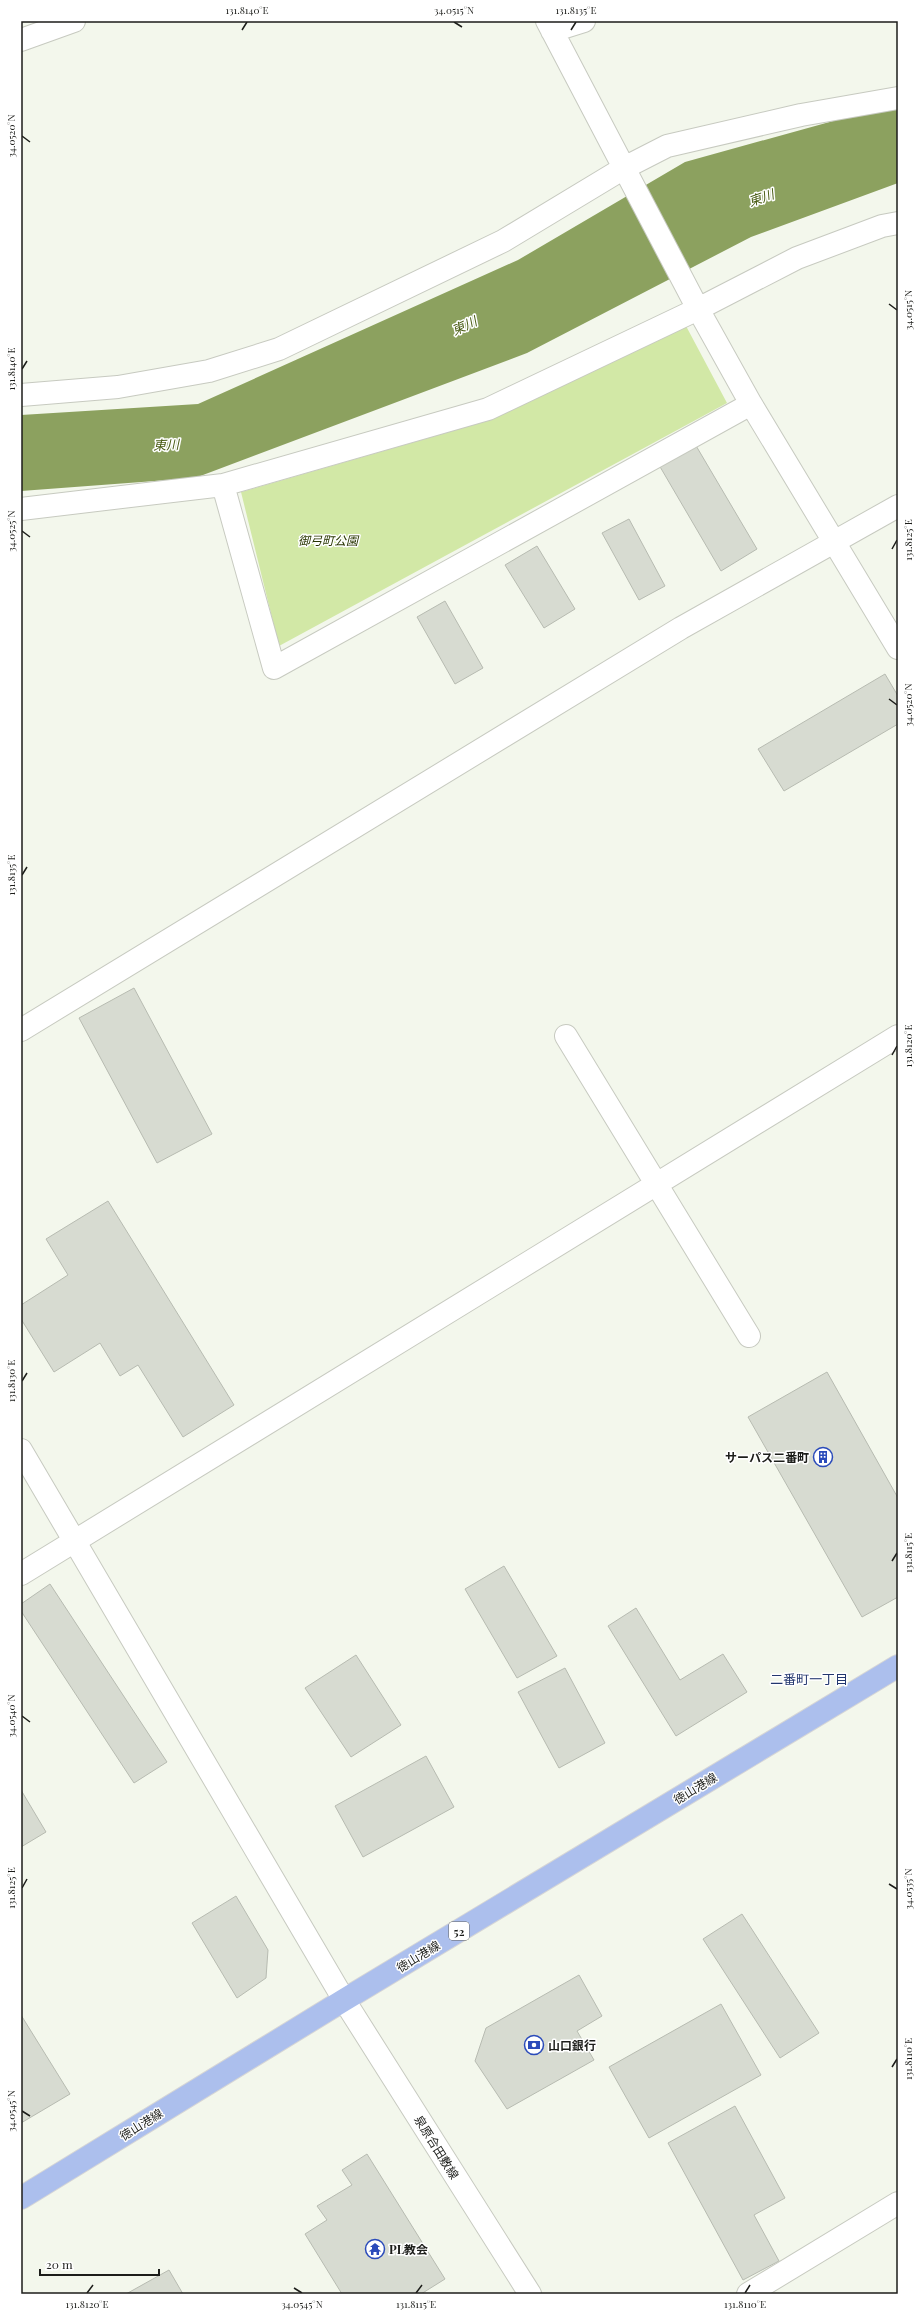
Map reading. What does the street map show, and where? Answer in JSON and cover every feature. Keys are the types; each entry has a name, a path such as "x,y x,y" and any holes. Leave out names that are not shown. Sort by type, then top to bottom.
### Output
{"main road":[{"name":"徳山港線","path":"21,2198 344,2000 898,1666"}],"street":[{"path":"21,40 74,21"},
{"path":"584,21 550,26 698,309 751,404 898,648"},
{"path":"21,395 118,388 201,373 279,348 503,241 624,168 667,146 801,115 898,98"},
{"path":"21,510 223,485 488,409 698,309 797,258 882,226 898,223"},
{"path":"223,485 274,668 751,404"},
{"path":"21,1030 681,628 898,506"},
{"path":"566,1036 658,1184 749,1336"},
{"path":"21,1574 898,1036"},
{"name":"泉原合田敷線","path":"21,1450 344,2000 530,2294"},
{"path":"748,2294 898,2203"}],"green space":[{"name":"御弓町公園","path":"686,326 727,403 279,646 241,492 487,421"}],"water":[{"name":"東川","path":"898,103 898,183 751,237 527,353 195,478 21,491 21,415 198,404 518,260 685,162"}],"building":[{"path":"695,444 757,549 721,571 659,465"},
{"path":"629,519 665,586 639,600 602,533"},
{"path":"537,546 575,609 544,628 505,565"},
{"path":"445,601 483,668 455,684 417,617"},
{"path":"885,674 898,696 898,724 784,791 758,749"},
{"path":"134,988 212,1134 157,1163 79,1018"},
{"path":"108,1201 234,1405 183,1437 138,1365 120,1376 100,1343 54,1372 21,1319 21,1305 68,1275 46,1239"},
{"name":"サーパス二番町","path":"827,1372 898,1498 898,1597 862,1617 748,1417"},
{"path":"504,1566 557,1656 517,1678 465,1589"},
{"path":"50,1584 167,1762 134,1783 21,1611 21,1604"},
{"path":"636,1608 680,1680 723,1654 747,1692 676,1736 608,1626"},
{"path":"356,1655 401,1725 351,1757 305,1688"},
{"path":"565,1668 605,1743 559,1768 518,1692"},
{"path":"426,1756 454,1807 363,1857 335,1806"},
{"path":"21,1790 46,1832 21,1847"},
{"path":"236,1896 268,1950 266,1978 237,1998 192,1923"},
{"path":"742,1914 819,2033 780,2058 703,1939"},
{"path":"579,1975 602,2016 577,2031 594,2060 507,2109 475,2061 486,2028"},
{"path":"721,2004 761,2075 649,2138 609,2067"},
{"path":"21,2015 70,2094 21,2123"},
{"path":"735,2106 785,2198 754,2215 779,2261 743,2280 668,2143"},
{"path":"367,2154 445,2279 421,2294 342,2294 305,2234 327,2220 317,2206 352,2185 342,2170"},
{"path":"169,2270 183,2294 126,2294"}],"place":[{"name":"サーパス二番町","path":"823,1457"},
{"name":"山口銀行","path":"534,2045"},
{"name":"PL教会","path":"375,2249"}],"district":[{"name":"二番町一丁目","path":"809,1678"}]}
